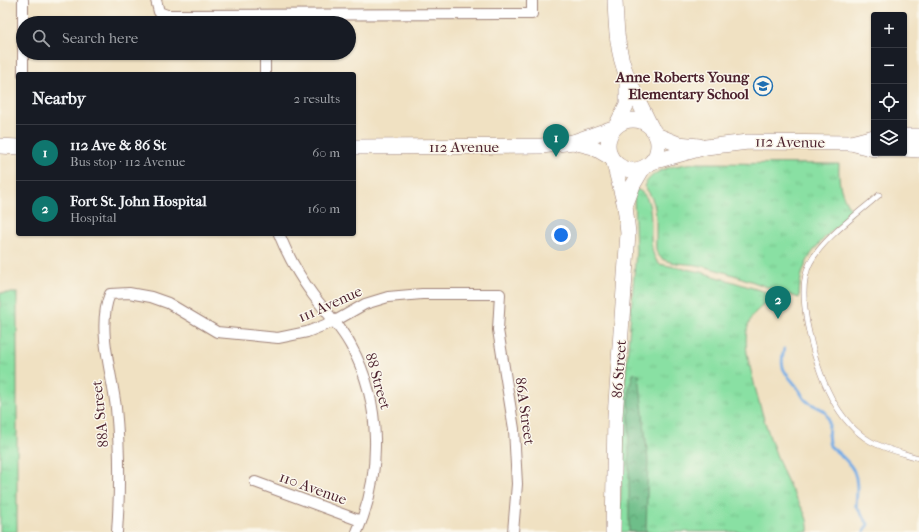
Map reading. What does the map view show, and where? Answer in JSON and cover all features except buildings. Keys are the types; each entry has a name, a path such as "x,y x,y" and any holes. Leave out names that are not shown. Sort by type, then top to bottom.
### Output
{"street":[{"path":"23,0 23,16"},
{"path":"156,0 159,12 167,15 192,16"},
{"path":"356,17 532,14 532,0"},
{"path":"615,0 618,43 627,76 654,131 658,148 648,165 627,170 620,168 612,160 608,142 627,104 627,76"},
{"path":"22,60 22,72"},
{"path":"265,60 265,72"},
{"path":"615,126 626,121 642,121 654,131"},
{"name":"112 Avenue","path":"356,147 519,147 573,142 615,126"},
{"name":"112 Avenue","path":"654,131 678,144 706,147"},
{"path":"907,136 919,136"},
{"name":"112 Avenue","path":"851,143 871,138"},
{"name":"112 Avenue","path":"573,142 593,147 612,160"},
{"name":"112 Avenue","path":"648,165 706,147 748,142 851,143 871,148"},
{"path":"0,146 16,147"},
{"path":"907,149 919,150"},
{"name":"86 Street","path":"612,160 625,206 628,251 616,410 613,532"},
{"name":"86 Street","path":"625,206 632,185 648,165"},
{"name":"88 Street","path":"280,236 298,273 335,321 351,346 362,372 368,392 376,438 374,475 371,490 357,532"},
{"name":"111 Avenue","path":"110,294 129,293 151,297 168,303 217,332 278,338 307,332 335,321 354,309 388,297 422,294 500,294"},
{"name":"88A Street","path":"110,294 106,304 105,329 116,407 119,447 120,477 117,532"},
{"name":"86A Street","path":"500,294 498,330 514,429 517,484 513,532"},
{"name":"110 Avenue","path":"255,482 361,521"}],"lane":[{"path":"880,195 838,231 814,257 806,274 804,301 806,315 817,366 823,382 845,418 870,441 919,458"}],"green space":[{"path":"696,163 839,164 841,190 853,212 823,239 808,259 803,270 800,283 799,298 722,272 697,265 669,262 660,257 656,249 656,216 654,204 649,192 644,186 653,175 659,171 674,166"},
{"path":"636,189 644,194 648,202 652,246 654,256 659,264 701,272 775,295 755,312 749,323 746,340 747,353 770,438 790,487 805,514 808,532 620,532 623,407 636,251 634,197"},
{"path":"0,293 17,293 17,532 0,532"},
{"path":"636,373 639,375 648,460 646,532 629,532 629,390 633,374"}],"waterway":[{"path":"784,349 782,363 785,372 805,399 826,413 829,421 828,438 830,446 850,465 854,471 857,485 856,506 868,524 864,532"}],"place":[{"name":"Anne Roberts Young Elementary School","path":"763,86"},
{"name":"112 Ave & 86 St","path":"556,157"},
{"name":"Fort St. John Hospital","path":"778,319"}]}
